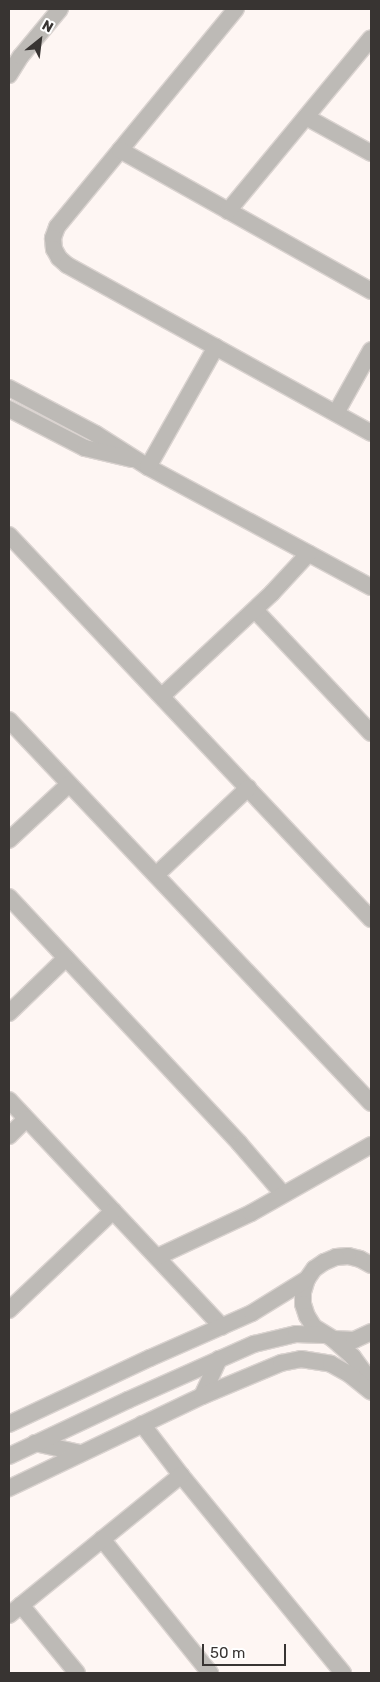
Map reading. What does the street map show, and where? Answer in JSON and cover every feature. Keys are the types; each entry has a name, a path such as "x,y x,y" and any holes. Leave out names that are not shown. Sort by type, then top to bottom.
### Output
{"street":[{"path":"9,75 15,61 60,9"},
{"path":"236,9 57,227 53,238 56,254 68,265 371,433"},
{"path":"228,211 371,38"},
{"path":"306,117 371,153"},
{"path":"120,150 371,291"},
{"path":"141,463 216,347"},
{"path":"336,414 371,350"},
{"path":"9,388 96,434 141,463 371,587"},
{"path":"9,408 85,448 141,463"},
{"path":"9,535 371,919"},
{"path":"162,696 255,610 309,552"},
{"path":"255,610 371,733"},
{"path":"9,720 371,1104"},
{"path":"9,840 69,784"},
{"path":"156,875 248,788"},
{"path":"9,897 240,1144 283,1194"},
{"path":"9,1013 66,958"},
{"path":"9,1100 222,1327"},
{"path":"9,1136 26,1119"},
{"path":"157,1257 252,1213 371,1145"},
{"path":"9,1310 113,1211"},
{"path":"368,1260 348,1256 330,1259 314,1269 307,1280 303,1292 305,1310 314,1327 353,1357 371,1382"},
{"path":"9,1424 266,1306 307,1280"},
{"path":"9,1456 254,1344 282,1336 328,1337 354,1340 371,1332"},
{"path":"9,1488 202,1396 281,1363 301,1359 321,1361 340,1368 371,1392"},
{"path":"202,1396 218,1360"},
{"path":"142,1424 181,1475 342,1673"},
{"path":"35,1443 80,1453"},
{"path":"76,1673 15,1610 181,1475"},
{"path":"102,1539 210,1673"}]}
